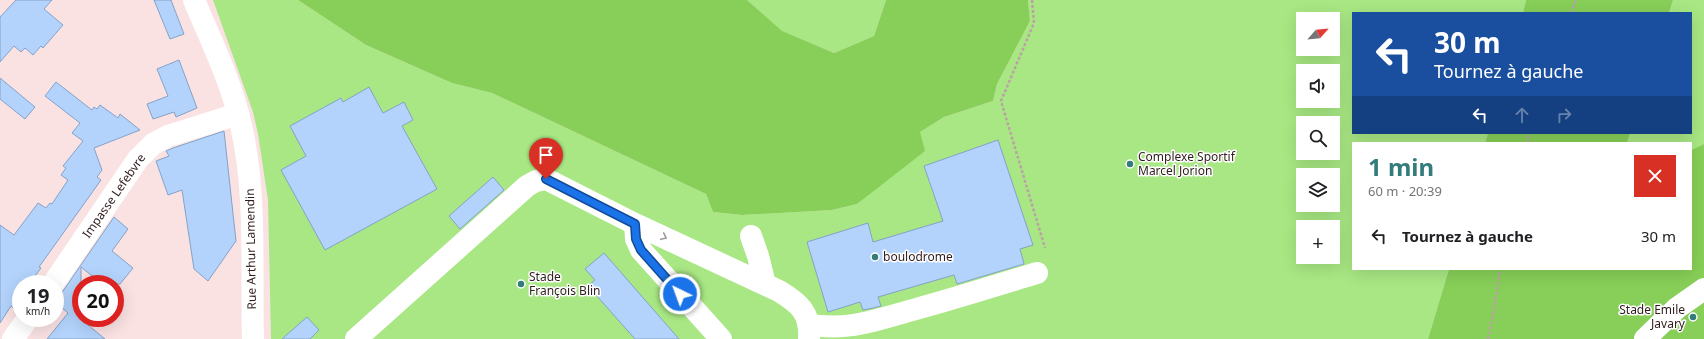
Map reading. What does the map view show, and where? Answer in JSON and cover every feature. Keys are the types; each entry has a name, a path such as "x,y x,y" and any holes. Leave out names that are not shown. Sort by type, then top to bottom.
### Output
{"street":[{"name":"Rue Arthur Lamendin","path":"194,0 232,94 246,152 252,201 253,339"},
{"name":"Impasse Lefebvre","path":"59,275 138,159 153,144 168,136 238,114"},
{"path":"356,339 527,186 536,181 546,179 635,224 765,284 796,301 805,315 809,331 822,326 854,326 1037,273"},
{"path":"635,224 636,239 641,250 721,339"},
{"path":"751,236 765,284"},
{"path":"1645,339 1677,308 1704,289"},
{"path":"13,339 22,327"}],"path":[{"path":"1032,0 1034,23 1001,101 1045,248"},
{"path":"1571,12 1576,0"},
{"path":"1488,339 1500,270"}],"green space":[{"name":"Complexe Sportif Marcel Jorion","path":"213,0 298,0 366,45 452,83 492,93 706,194 713,212 742,215 832,210 857,204 874,190 920,132 944,117 993,101 997,84 1030,21 1028,0 1526,0 1523,12 1352,12 1352,134 1488,134 1485,142 1352,142 1352,270 1449,270 1428,339 271,339 268,200 258,134 253,112"},
{"path":"298,0 747,0 782,31 834,53 874,36 886,0 1028,0 1030,21 997,84 993,101 944,117 920,132 925,151 857,204 832,210 742,215 713,212 706,194 492,93 452,83 366,45"},
{"path":"747,0 886,0 874,36 834,53 781,31"},
{"path":"1526,0 1673,0 1669,12 1523,12"},
{"path":"1673,0 1704,0 1704,144 1692,150 1692,142 1627,142 1630,134 1692,134 1692,12 1669,12"},
{"path":"1488,134 1630,134 1627,142 1485,142"},
{"path":"1704,144 1704,280 1641,339 1428,339 1449,270 1692,270 1692,150"},
{"name":"Stade Emile Javary","path":"1704,297 1704,339 1657,339"}],"building":[{"path":"16,0 52,0 44,9 63,25 43,48 41,46 33,55 25,48 21,52 14,46 0,62 0,17"},
{"path":"154,0 171,0 184,34 170,39"},
{"path":"179,60 197,108 176,117 174,112 153,119 147,104 168,96 157,69"},
{"path":"0,78 35,107 25,119 0,99"},
{"path":"56,82 92,110 94,107 97,109 100,105 118,118 120,114 140,130 94,148 102,170 97,177 101,180 39,267 41,268 36,275 12,275 12,307 11,306 0,323 0,225 14,235 38,203 46,208 50,203 52,204 68,180 61,175 66,168 63,166 83,141 72,133 80,123 45,96"},
{"path":"369,87 383,113 404,102 413,120 402,126 437,189 325,250 281,170 306,156 290,126 341,98 343,102"},
{"path":"224,131 236,241 208,281 194,269 182,190 168,195 156,161 169,156 166,151"},
{"path":"998,140 1033,245 1020,249 1024,264 957,284 954,275 878,297 881,306 873,308 863,310 860,302 828,312 807,242 868,223 873,242 943,221 924,166"},
{"path":"493,177 504,190 460,229 449,216"},
{"path":"114,217 128,229 112,251 133,268 124,279 124,275 91,275 81,267 81,275 74,275"},
{"path":"604,253 679,339 635,339 588,286 595,280 585,269"},
{"path":"72,278 72,327 90,327 105,339 47,339 57,327 64,327 64,318 68,313 64,310 64,290"},
{"path":"307,317 319,330 310,339 282,339"}],"place":[{"name":"Complexe Sportif Marcel Jorion","path":"1130,164"},
{"name":"boulodrome","path":"875,257"},
{"name":"Stade François Blin","path":"521,284"},
{"name":"Stade Emile Javary","path":"1693,317"}],"route":[{"path":"546,179 635,224 636,239 641,250 680,294"}]}
